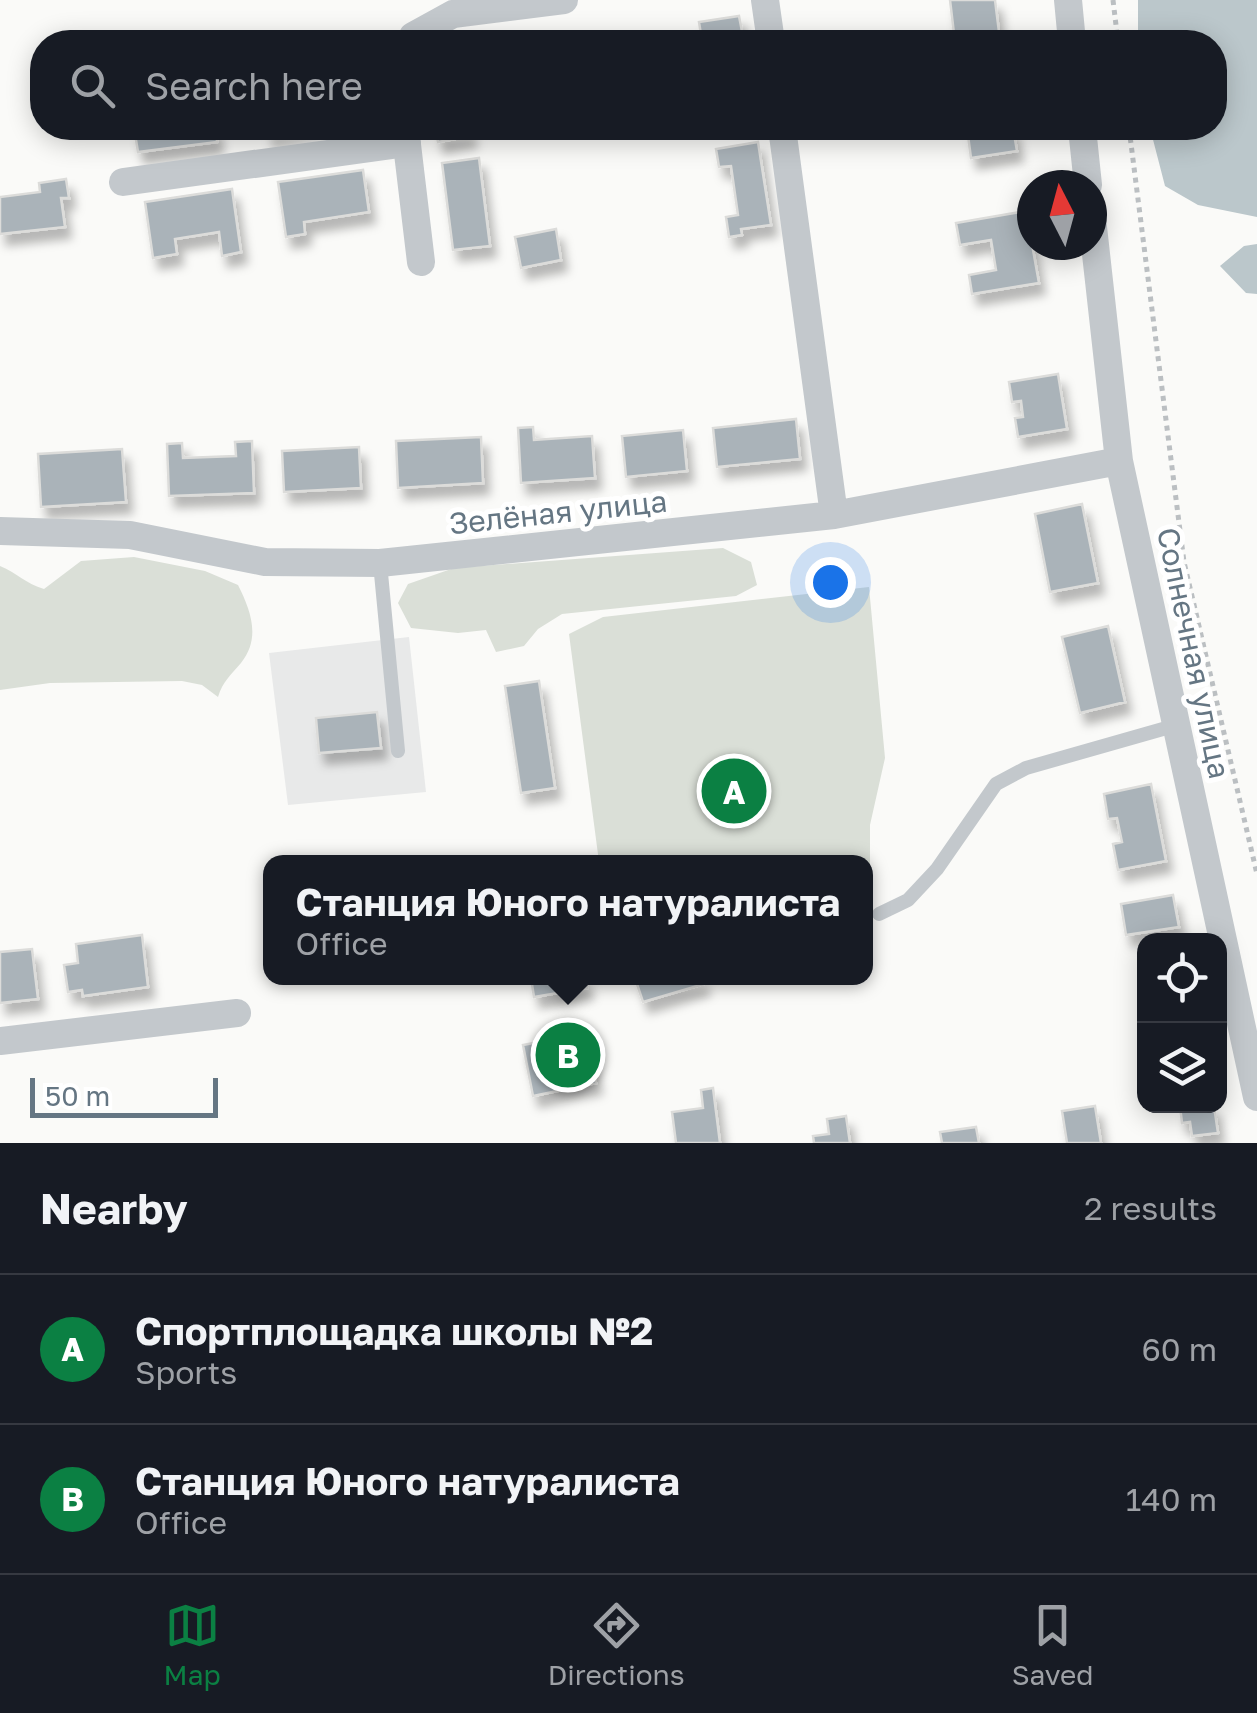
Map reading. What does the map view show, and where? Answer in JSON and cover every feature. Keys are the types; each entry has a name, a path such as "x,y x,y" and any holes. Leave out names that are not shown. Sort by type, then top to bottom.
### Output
{"street":[{"path":"424,30 453,14 564,0"},
{"path":"766,0 770,30"},
{"path":"1068,0 1071,30"},
{"path":"123,182 376,140"},
{"path":"407,140 422,262"},
{"path":"784,140 834,515"},
{"path":"1083,140 1086,170"},
{"name":"Солнечная улица","path":"1097,260 1119,460 1257,1097"},
{"name":"Зелёная улица","path":"0,531 130,535 265,562 380,564 834,515 1119,460"},
{"path":"0,1042 237,1013"}],"lane":[{"path":"380,564 398,751"},
{"path":"879,914 908,900 937,869 996,784 1026,768 1176,725"}],"path":[{"path":"1113,0 1117,30"},
{"path":"1131,140 1184,562 1257,874"}],"shaded area":[{"path":"1138,0 1257,0 1257,217 1198,205 1165,186 1153,140 1227,140 1227,30 1138,30"},
{"path":"1257,244 1257,294 1246,293 1220,266 1244,246"},
{"path":"723,548 751,562 757,585 736,596 562,614 538,629 524,646 496,652 486,630 458,633 411,628 398,603 408,584 454,568"},
{"path":"134,557 205,571 238,585 252,624 251,644 218,697 202,685 182,681 50,683 0,690 0,566 44,589 81,561"},
{"path":"869,587 885,758 870,825 870,855 598,855 569,634 603,617"},
{"path":"409,637 426,792 288,805 269,653"}],"building":[{"path":"950,0 995,0 999,30 954,30"},
{"path":"739,16 742,30 700,30 699,22"},
{"path":"136,140 217,140 217,142 138,152"},
{"path":"969,140 1015,140 1017,151 971,158"},
{"path":"758,142 771,225 741,229 742,235 729,237 726,217 738,215 731,166 719,167 716,149"},
{"path":"479,158 490,246 453,250 442,163"},
{"path":"363,170 369,212 304,222 305,234 286,237 278,182"},
{"path":"66,179 69,198 61,198 65,227 0,234 0,197 40,192 39,183"},
{"path":"232,189 241,252 222,256 219,232 175,239 177,254 153,258 145,202"},
{"path":"1017,213 1017,260 1035,260 1039,283 972,294 969,275 996,270 991,240 960,245 956,223"},
{"path":"556,229 561,260 521,268 515,237"},
{"path":"1058,374 1067,429 1018,437 1015,418 1023,417 1021,401 1012,402 1009,382"},
{"path":"796,419 800,459 717,467 713,428"},
{"path":"533,427 534,440 592,436 595,478 521,483 518,428"},
{"path":"683,430 687,471 626,477 622,436"},
{"path":"481,437 483,483 398,488 396,441"},
{"path":"252,441 254,493 169,496 167,444 182,443 183,458 236,456 235,442"},
{"path":"359,447 361,488 284,492 282,451"},
{"path":"122,449 126,502 41,507 38,454"},
{"path":"1082,504 1098,583 1050,592 1035,514"},
{"path":"1108,626 1125,702 1080,713 1062,637"},
{"path":"539,681 555,788 521,793 505,686"},
{"path":"377,712 381,748 319,753 316,718"},
{"path":"1151,784 1166,861 1118,870 1113,844 1122,842 1117,818 1108,819 1104,794"},
{"path":"1173,895 1179,927 1126,935 1121,904"},
{"path":"142,935 148,987 83,996 82,990 68,992 64,965 78,963 76,944"},
{"path":"32,949 38,999 0,1003 0,952"},
{"path":"532,985 587,988 534,997"},
{"path":"637,985 701,985 643,1002"},
{"path":"586,1033 596,1083 533,1096 523,1045"},
{"path":"713,1088 720,1143 676,1143 672,1112 703,1108 701,1090"},
{"path":"1095,1106 1101,1143 1067,1143 1062,1111"},
{"path":"1181,1113 1215,1113 1218,1133 1192,1136 1190,1122 1182,1123"},
{"path":"846,1116 850,1143 814,1143 813,1136 829,1134 827,1119"},
{"path":"976,1127 979,1143 942,1143 940,1132"}],"place":[{"name":"Спортплощадка школы №2","path":"734,791"},
{"name":"Станция Юного натуралиста","path":"568,1055"}]}
